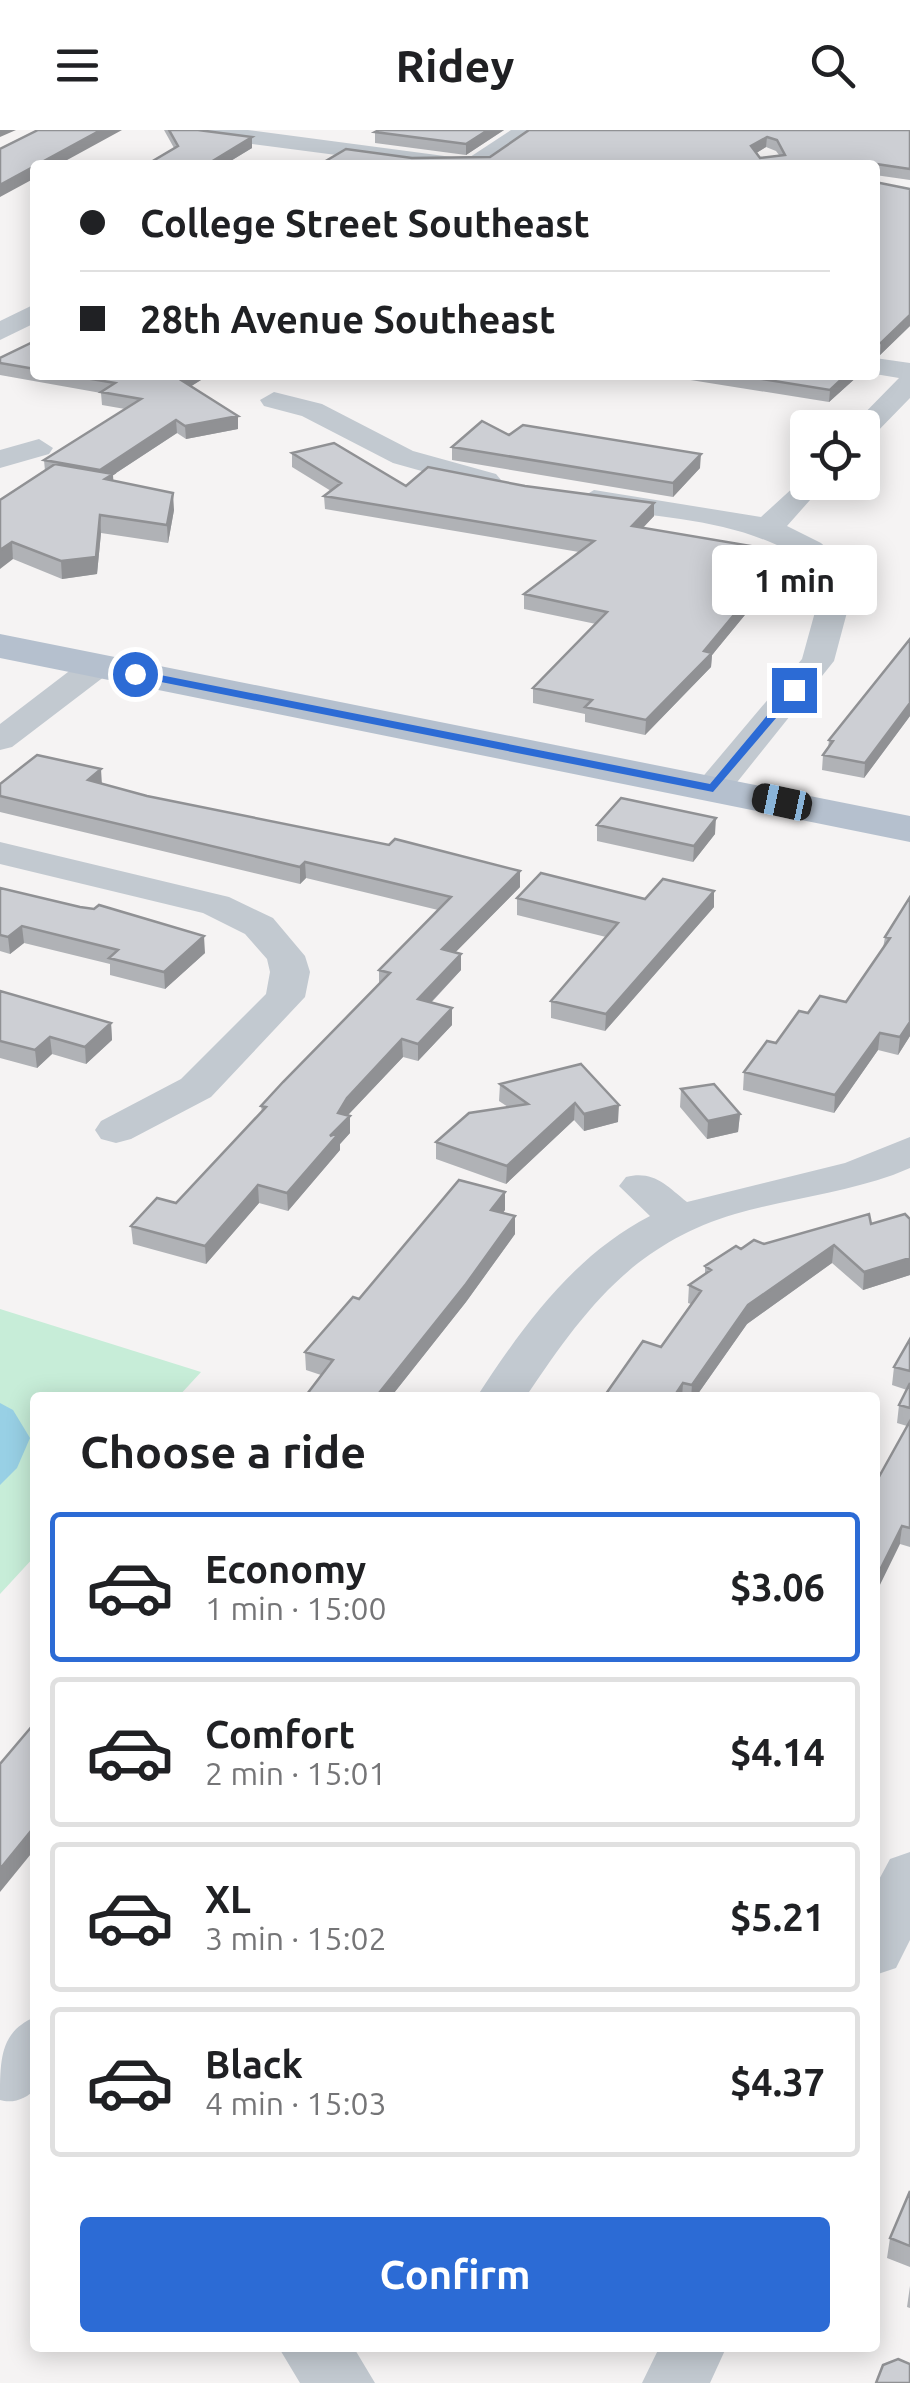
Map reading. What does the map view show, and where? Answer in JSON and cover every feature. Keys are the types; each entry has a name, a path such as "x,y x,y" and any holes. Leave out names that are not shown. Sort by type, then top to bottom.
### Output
{"main road":[{"path":"0,646 910,828"}],"street":[{"path":"198,130 425,160"},
{"path":"481,160 526,130"},
{"path":"301,160 324,147"},
{"path":"0,332 30,315"},
{"path":"880,367 910,372"},
{"path":"880,413 910,382"},
{"path":"274,400 312,410 436,470 510,484"},
{"path":"0,459 38,448"},
{"path":"561,493 766,530 814,548 834,568 834,600 818,661 713,788"},
{"path":"766,530 795,500"},
{"path":"0,740 97,666"},
{"path":"10,855 216,905 258,926 286,956 290,972 285,997 222,1062 196,1088 116,1130"},
{"path":"504,1392 588,1279 624,1248 678,1217 905,1159"},
{"path":"641,1186 678,1217"},
{"path":"880,1941 910,1874"},
{"path":"316,2352 341,2383"},
{"path":"676,2383 690,2352"}],"green space":[{"path":"0,1309 201,1372 183,1392 30,1392 30,1561 0,1594"}],"water":[{"path":"0,1403 13,1410 30,1438 17,1468 0,1485"}],"building":[{"path":"38,130 101,130 46,160 30,160 30,169 0,185 0,149"},
{"path":"169,130 252,137 214,160 154,160 178,146"},
{"path":"488,130 466,144 375,132"},
{"path":"529,130 910,130 910,169 880,165 880,160 327,160 346,149 412,158 490,157","holes":["767,137 777,140 785,155 760,158 751,146"]},
{"path":"880,183 910,189 910,315 881,343"},
{"path":"30,343 30,368 0,363 0,358"},
{"path":"97,380 181,380 238,416 185,426 176,420 100,470 44,460 141,399 101,392 115,383"},
{"path":"769,380 841,380 830,390"},
{"path":"482,421 509,435 523,425 701,454 673,483 452,447"},
{"path":"334,443 406,486 428,467 525,486 654,503 632,526 768,549 753,564 773,568 704,651 712,653 646,720 585,707 592,700 533,688 607,612 524,594 594,541 324,496 341,483 292,453"},
{"path":"55,464 113,474 105,479 173,493 167,525 100,515 96,557 61,561 12,542 0,550 0,500"},
{"path":"910,639 910,703 865,763 823,755 833,741 829,740"},
{"path":"37,755 101,769 88,780 147,796 389,845 395,839 520,871 442,949 461,954 418,999 452,1008 418,1044 402,1039 347,1098 338,1113 350,1116 330,1136 340,1132 287,1193 258,1185 205,1246 131,1226 157,1198 176,1203 266,1107 261,1106 283,1082 390,973 379,970 451,897 305,862 300,867 0,796 0,784"},
{"path":"621,798 716,818 694,846 597,825"},
{"path":"541,873 645,899 663,879 714,891 606,1014 551,1001 618,923 517,898"},
{"path":"0,888 80,907 94,909 99,905 204,936 164,972 109,958 118,950 22,926 8,937 0,935"},
{"path":"910,897 910,1022 900,1037 880,1033 835,1095 744,1072 767,1041 776,1043 799,1011 808,1013 820,996 846,1002 890,938 885,937"},
{"path":"0,991 111,1023 85,1047 50,1037 35,1050 0,1041"},
{"path":"581,1064 619,1105 584,1114 575,1103 507,1166 436,1142 469,1113 528,1104 500,1084"},
{"path":"714,1084 740,1114 708,1121 681,1089"},
{"path":"459,1180 505,1192 491,1210 515,1216 380,1392 309,1392 333,1360 305,1352 353,1297 359,1299"},
{"path":"869,1214 871,1224 905,1214 910,1219 910,1258 864,1272 834,1245 748,1305 692,1385 683,1383 677,1392 607,1392 643,1341 661,1347 701,1291 689,1285 711,1270 705,1266 736,1246 741,1249 754,1240 764,1244"},
{"path":"910,1339 910,1371 894,1367"},
{"path":"910,1383 910,1408 899,1405"},
{"path":"910,1421 910,1528 902,1526 880,1570 880,1475"},
{"path":"30,1729 30,1832 0,1869 0,1764"},
{"path":"910,2191 910,2246 890,2238"},
{"path":"898,2359 910,2364 910,2383 876,2383 883,2365"}],"route":[{"path":"135,674 713,788 794,690"}]}
